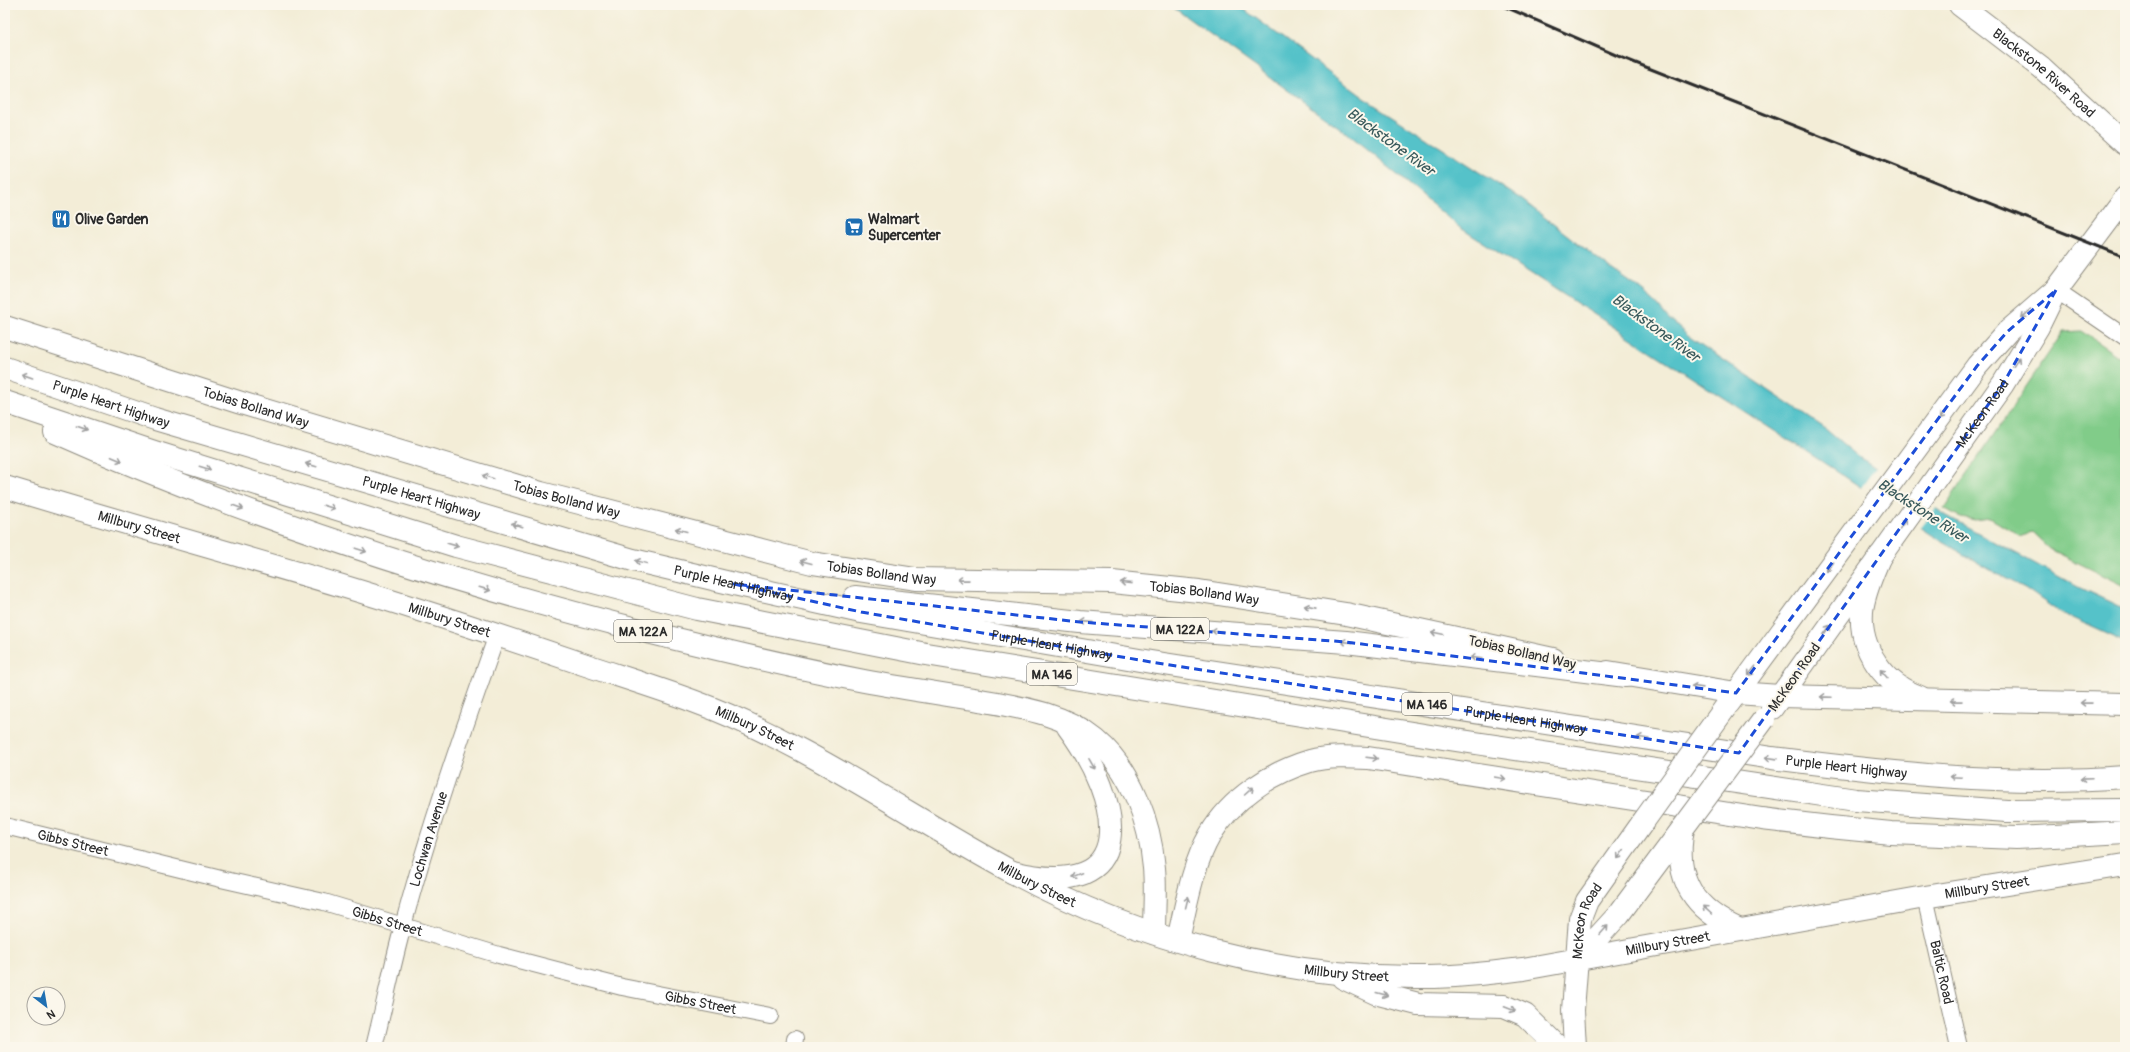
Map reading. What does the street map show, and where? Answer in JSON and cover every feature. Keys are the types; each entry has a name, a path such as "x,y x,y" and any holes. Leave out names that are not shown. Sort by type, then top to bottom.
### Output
{"main road":[{"name":"Blackstone River Road","path":"1960,5 2041,67 2125,144"},
{"name":"McKeon Road","path":"1578,959 1619,914 1764,719 2003,384 2038,327 2056,290 2125,198"},
{"name":"McKeon Road","path":"1578,959 1580,919 1587,901 1643,822 1730,701 1854,536 1991,349 2023,316 2056,290"},
{"name":"Tobias Bolland Way","path":"5,327 155,376 541,493 812,563 916,579 1112,582 1249,598 1391,624 1626,676 1730,701 1780,696 2125,704"},
{"name":"Purple Heart Highway","path":"5,368 170,423 633,560 861,612 1151,662 1772,758 1875,772 1983,778 2061,780 2125,777"},
{"name":"Purple Heart Highway","path":"5,402 154,452 456,546 697,609 926,654 1449,739 1856,800 1910,806 2007,811 2125,810"},
{"name":"MA 122A","path":"5,409 101,453 236,507 350,546 457,580 649,632 772,661 865,681 1006,705 1040,712 1063,720 1088,735 1105,748 1126,777 1134,794 1146,824 1152,849 1154,869 1154,933"},
{"name":"Millbury Street","path":"5,487 343,586 497,635 696,702 761,730 821,760 1012,872 1089,910 1154,933 1251,959 1333,973 1426,977 1458,976 1523,969 1924,897 2125,865"},
{"path":"1880,556 1867,590 1862,612 1864,635 1871,654 1881,672 1895,685 1908,693 1928,700"},
{"name":"MA 122A","path":"734,584 1080,622 1346,642 1626,676"},
{"path":"1012,872 1037,878 1056,880 1072,878 1089,870 1100,861 1106,851 1110,824 1104,788 1085,751 1063,720"},
{"path":"1178,940 1196,867 1210,835 1229,811 1253,788 1280,773 1311,761 1339,757 1368,758 1762,819 1830,828 1891,833 2016,838 2125,832"},
{"path":"1683,828 1680,856 1685,882 1691,894 1708,912 1724,923 1740,930"},
{"path":"1576,1047 1572,1010 1578,959"},
{"path":"1333,973 1375,993 1418,1004 1504,1006 1525,1015 1558,1047"}],"street":[{"path":"2056,290 2125,336"},
{"name":"Lochwan Avenue","path":"374,1047 403,927 427,843 459,742 497,635"},
{"name":"Gibbs Street","path":"5,826 221,879 324,902 499,955 622,987 770,1016"},
{"name":"Baltic Road","path":"1924,897 1959,1047"}],"highlighted area":[{"path":"2056,290 2003,384 1739,753 1151,662 861,612 734,584 1080,622 1346,642 1736,693 1977,366 2007,332"}],"green space":[{"path":"2081,331 2125,361 2125,586 2050,549 2032,532 2020,536 1990,518 1975,520 1960,517 1944,508 2063,332"}],"water":[{"name":"Blackstone River","path":"1170,5 1238,5 1370,102 1521,199 1611,269 1636,286 1654,301 1668,318 1688,336 1823,427 1855,454 1947,516 2080,588 2125,609 2125,642 2059,612 2025,588 1999,575 1938,539 1841,474 1459,227 1351,136"}],"pier":[{"path":"1877,466 1937,507 1920,529 1860,489"}],"railway":[{"path":"1501,5 1618,56 2125,257"}],"place":[{"name":"Olive Garden","path":"61,219"},
{"name":"Walmart Supercenter","path":"854,227"}]}
